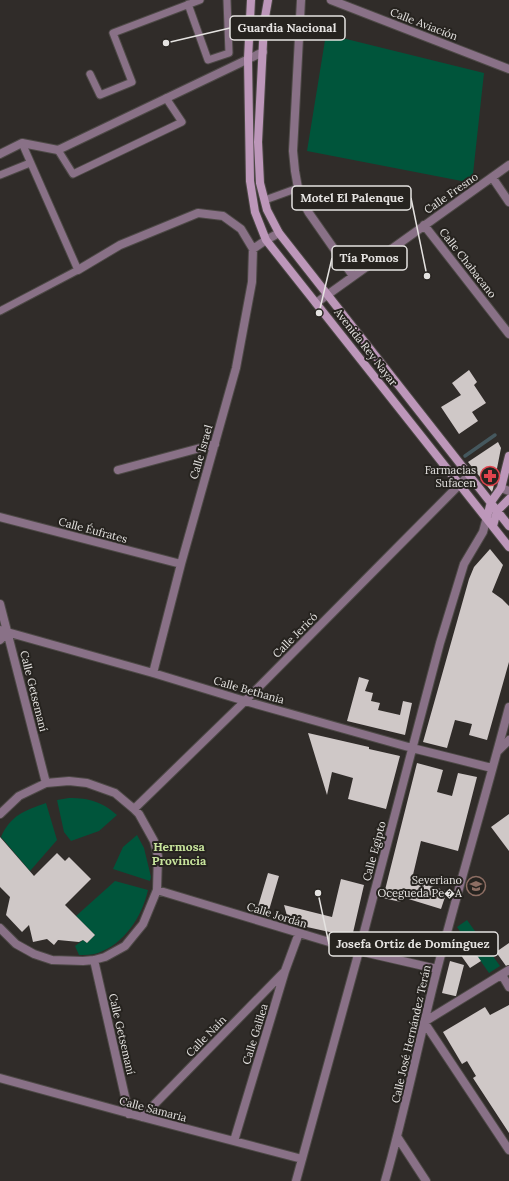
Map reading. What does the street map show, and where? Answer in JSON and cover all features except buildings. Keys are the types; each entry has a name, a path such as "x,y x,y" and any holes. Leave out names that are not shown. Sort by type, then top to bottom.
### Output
{"main road":[{"name":"Avenida Rey Nayar","path":"251,0 248,59 250,181 255,212 266,240 460,484 490,519 509,547"},
{"name":"Avenida Rey Nayar","path":"268,0 264,23 258,142 260,183 267,210 279,233 509,526"},
{"path":"490,519 491,502 505,489 509,456"},
{"path":"490,519 509,499"}],"street":[{"path":"301,0 293,151 294,171 302,200 309,213 353,276"},
{"name":"Calle Aviación","path":"331,0 509,69"},
{"path":"0,154 22,143 58,150 263,52"},
{"name":"Calle Fresno","path":"316,302 509,165"},
{"path":"492,177 509,202"},
{"path":"78,270 120,245 198,213 223,216 241,229 253,249 279,233"},
{"name":"Calle Chabacano","path":"424,225 509,334"},
{"name":"Calle Israel","path":"153,673 181,564 236,368 252,282 253,249"},
{"path":"118,470 214,444"},
{"name":"Calle Jericó","path":"134,809 245,701 469,475"},
{"name":"Calle Éufrates","path":"0,517 181,564"},
{"name":"Calle Egipto","path":"296,1181 440,643 464,564 490,519"},
{"name":"Calle Getsemaní","path":"0,604 4,631 46,783"},
{"path":"0,640 4,631"},
{"name":"Calle Bethania","path":"4,631 412,748 492,768"},
{"name":"Calle José Hernández Terán","path":"385,1181 398,1138 437,970 509,707"},
{"path":"497,752 509,740"},
{"path":"0,814 19,796 46,783 69,781 88,782 115,793 139,814 154,841 158,856 157,890 143,924 125,946 105,957 82,961 52,960 34,954 16,944 1,932"},
{"name":"Calle Jordán","path":"157,890 299,933 437,970"},
{"name":"Calle Galilea","path":"234,1141 285,971 299,933"},
{"name":"Calle Getsemaní","path":"94,960 129,1114"},
{"path":"509,970 424,1022 509,1150"},
{"name":"Calle Naín","path":"142,1117 285,971"},
{"path":"502,975 509,987"},
{"name":"Calle Samaria","path":"0,1078 129,1114 302,1159"},
{"path":"398,1138 426,1181"}],"lane":[{"path":"90,74 100,95 132,82 113,33 200,0"},
{"path":"188,4 208,60 229,53 227,0"},
{"path":"58,150 73,174 182,122 166,98"},
{"path":"0,311 78,270 22,143"},
{"path":"0,175 30,163"},
{"path":"265,200 298,188"}],"green space":[{"path":"326,34 484,73 472,183 307,151"},
{"path":"69,798 89,800 101,804 117,815 99,831 71,841 64,832 57,800"},
{"path":"46,803 57,840 30,871 1,837 9,824 19,815 25,811"},
{"path":"137,835 144,848 151,877 150,881 113,869 123,847"},
{"path":"115,881 148,890 141,910 124,936 116,943 98,953 91,955 79,955 75,946 83,940 87,943 95,935 76,916"},
{"path":"467,920 500,966 489,973 457,927"}],"waterway":[{"path":"465,456 495,435"}],"place":[{"name":"Guardia Nacional","path":"166,43"},
{"name":"Motel El Palenque","path":"427,276"},
{"name":"Tía Pomos","path":"319,313"},
{"name":"Farmacias Sufacen","path":"490,476"},
{"name":"Severiano Ocegueda Pe�A","path":"476,886"},
{"name":"Josefa Ortiz de Domínguez","path":"318,893"}],"district":[{"name":"Hermosa Provincia","path":"179,854"}]}
